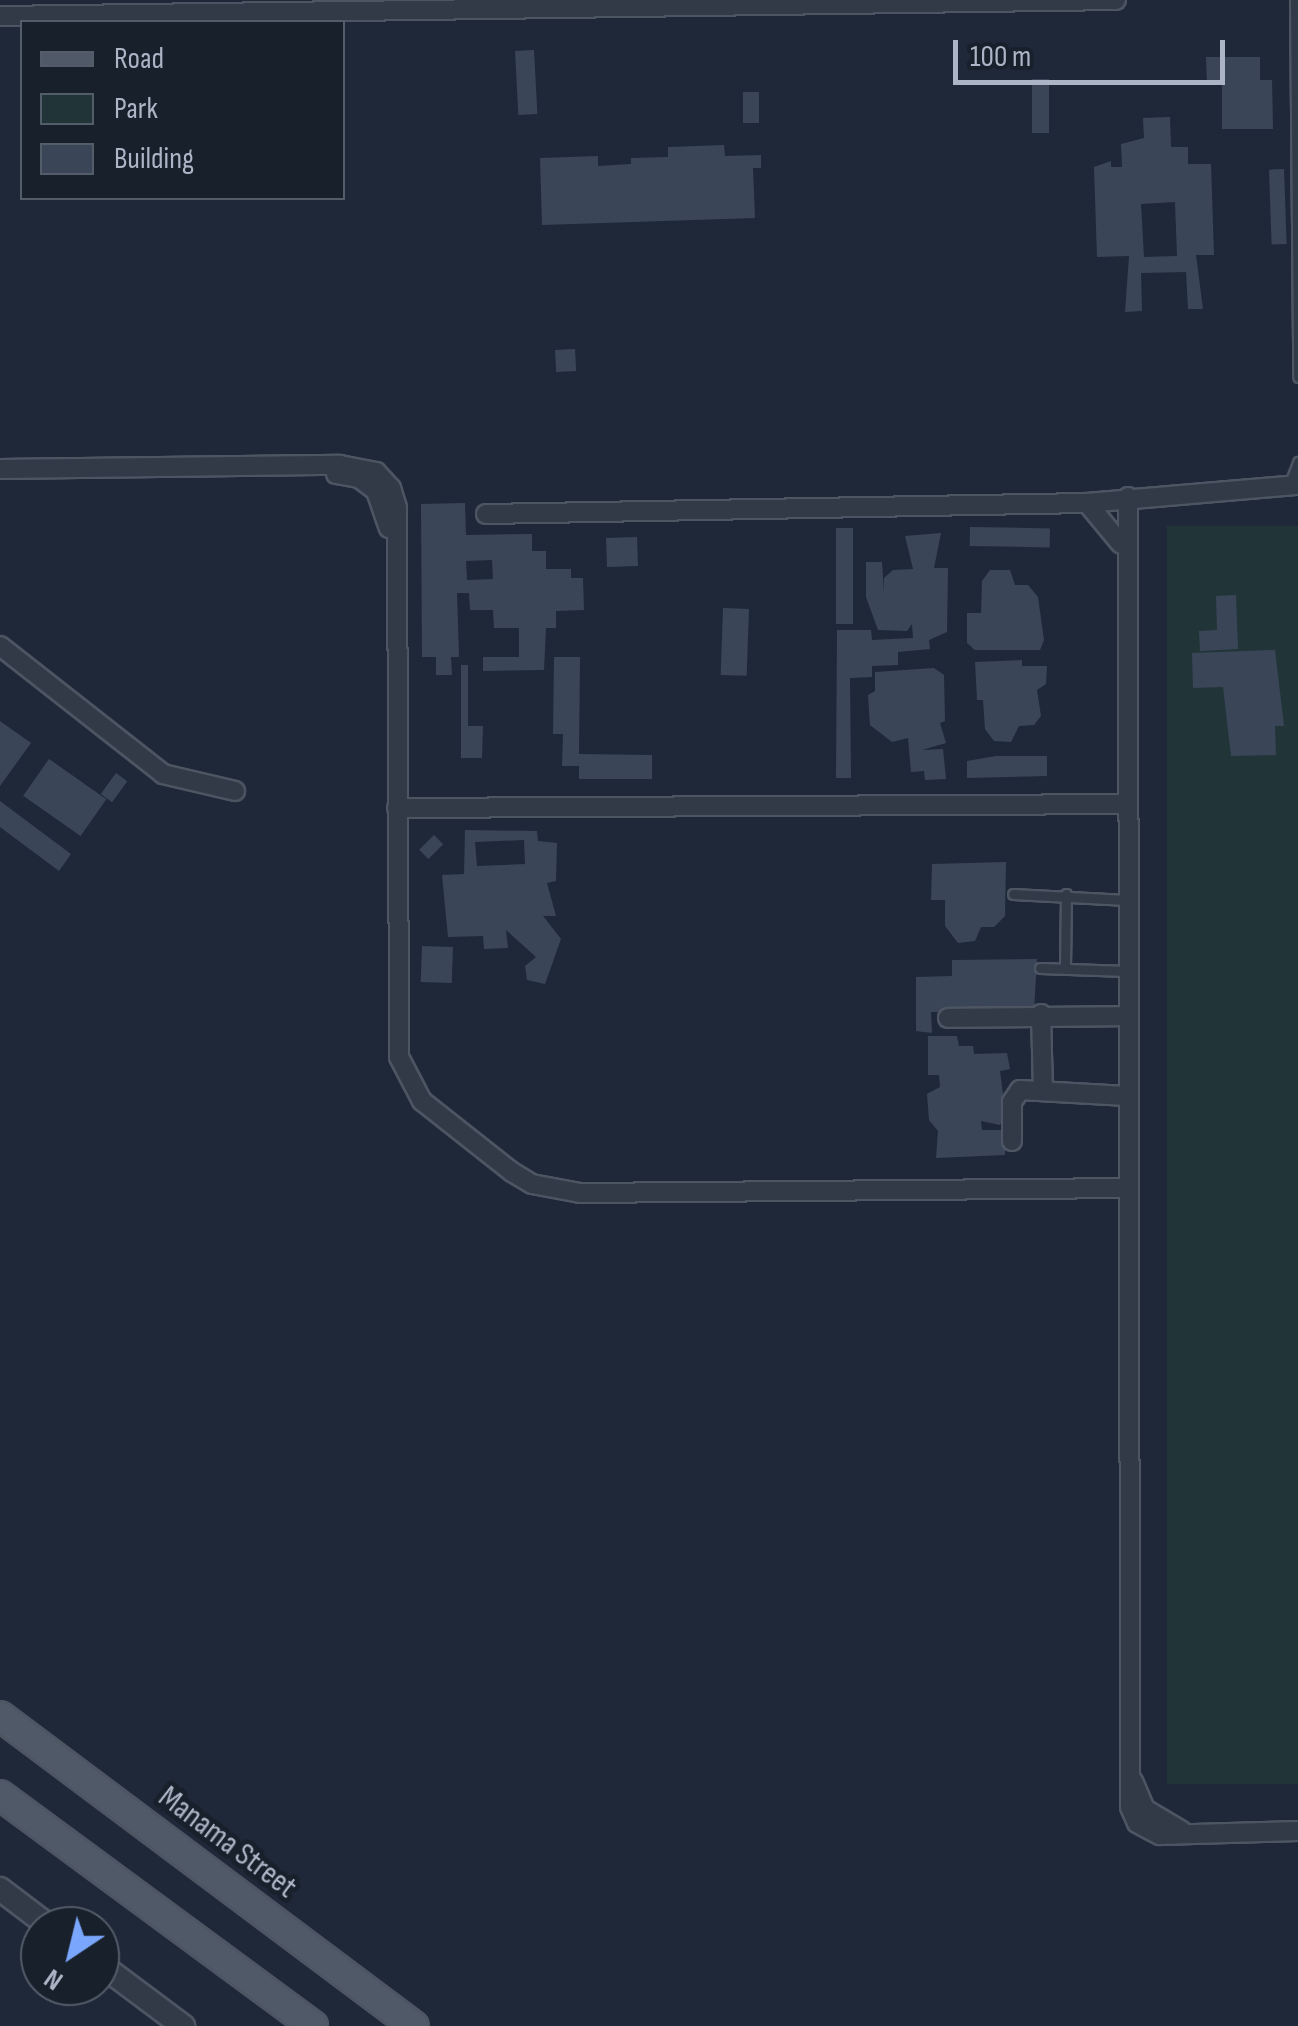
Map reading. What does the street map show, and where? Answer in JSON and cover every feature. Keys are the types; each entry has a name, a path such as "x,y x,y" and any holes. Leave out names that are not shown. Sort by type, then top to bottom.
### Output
{"main road":[{"name":"Manama Street","path":"0,1716 414,2026"},
{"path":"0,1796 313,2026"}],"street":[{"path":"0,16 362,6 1116,0"},
{"path":"0,469 356,466 384,479 397,508 393,548 398,1058 422,1101 532,1184 580,1193 1128,1188"},
{"path":"486,514 1088,503 1294,486"},
{"path":"1128,498 1123,549 1133,1781 1130,1807 1138,1822 1160,1835 1298,1830"},
{"path":"1088,503 1123,549"},
{"path":"0,646 163,774 235,790"},
{"path":"397,808 1127,804"},
{"path":"1041,1014 1043,1088"},
{"path":"948,1018 1127,1016"},
{"path":"1012,1142 1013,1097 1043,1088 1127,1096"},
{"path":"0,1890 22,1906"},
{"path":"120,1979 183,2026"}],"lane":[{"path":"1294,0 1298,376"},
{"path":"1294,486 1298,462"},
{"path":"1013,894 1127,900"},
{"path":"1065,967 1066,894"},
{"path":"1040,968 1127,970"}],"green space":[{"path":"1167,526 1298,526 1298,1784 1167,1784"}],"building":[{"path":"534,50 537,114 518,115 515,51"},
{"path":"1206,57 1260,57 1260,80 1272,80 1273,129 1222,129 1222,84 1207,84"},
{"path":"1032,79 1049,79 1049,133 1032,133"},
{"path":"743,92 759,92 759,123 743,123"},
{"path":"1170,117 1171,147 1188,147 1188,164 1211,164 1214,255 1196,255 1203,309 1188,309 1186,272 1141,273 1142,311 1125,312 1129,256 1097,257 1094,167 1111,161 1111,167 1122,167 1121,144 1144,138 1143,118","holes":["1175,202 1177,256 1144,257 1141,204"]},
{"path":"724,145 725,156 761,155 761,168 753,168 755,218 542,225 540,158 598,156 598,166 631,164 631,158 668,157 668,147"},
{"path":"1284,169 1287,244 1272,244 1269,170"},
{"path":"575,349 576,371 556,372 555,350"},
{"path":"465,503 466,535 532,534 532,551 546,551 546,569 571,569 571,578 583,578 584,610 556,611 556,628 546,628 544,670 483,671 483,657 519,657 519,628 494,628 493,610 470,610 469,593 457,593 459,657 451,657 452,675 436,675 436,657 422,657 421,504","holes":["492,560 493,579 467,580 466,561"]},
{"path":"970,527 1050,528 1050,547 970,546"},
{"path":"836,528 853,528 853,624 836,624"},
{"path":"941,533 934,568 948,568 947,632 929,640 930,649 898,652 898,665 872,666 872,677 850,678 851,778 836,778 837,630 871,630 872,640 913,638 912,624 907,631 878,630 866,597 866,562 882,562 884,593 884,578 893,570 913,569 905,536"},
{"path":"637,537 638,566 607,567 606,538"},
{"path":"990,570 1010,570 1015,585 1028,585 1038,597 1044,640 1040,650 975,650 967,643 967,613 981,613 982,581"},
{"path":"1236,595 1238,649 1200,651 1199,631 1217,630 1216,596"},
{"path":"723,608 749,609 747,676 721,675"},
{"path":"1275,650 1284,726 1275,726 1276,755 1231,756 1223,687 1193,688 1192,653"},
{"path":"554,657 580,657 579,754 652,755 652,779 579,779 579,766 562,766 563,734 553,734"},
{"path":"1022,660 1022,666 1047,666 1046,684 1037,690 1041,716 1034,725 1019,726 1011,742 994,741 985,729 983,700 977,700 975,662"},
{"path":"461,665 468,665 468,726 483,726 482,758 461,758"},
{"path":"934,668 944,675 945,721 940,723 946,743 922,750 943,749 946,779 925,780 924,771 911,772 908,738 892,742 870,725 868,695 875,691 875,672"},
{"path":"0,721 31,743 0,786"},
{"path":"996,756 1047,756 1047,776 967,778 967,761"},
{"path":"49,759 106,799 81,836 23,796"},
{"path":"116,773 127,781 112,802 101,794"},
{"path":"0,801 71,854 59,871 0,827"},
{"path":"465,830 537,831 538,841 557,843 556,881 547,883 556,916 543,916 561,939 545,984 527,980 525,966 536,957 506,930 508,948 484,949 483,936 448,937 442,875 464,874","holes":["524,840 525,864 477,866 475,842"]},
{"path":"434,835 443,844 428,859 419,850"},
{"path":"1006,862 1005,916 994,927 981,927 975,941 958,943 945,926 945,900 931,900 932,864"},
{"path":"422,946 453,947 452,983 421,982"},
{"path":"1037,959 1034,1011 931,1012 932,1033 916,1031 916,977 952,976 952,960"},
{"path":"928,1036 957,1036 959,1046 973,1046 974,1054 1007,1053 1010,1069 1000,1071 1006,1117 1000,1125 981,1121 982,1130 1005,1130 1005,1155 936,1158 938,1131 929,1120 927,1094 940,1087 939,1075 928,1075"}]}
